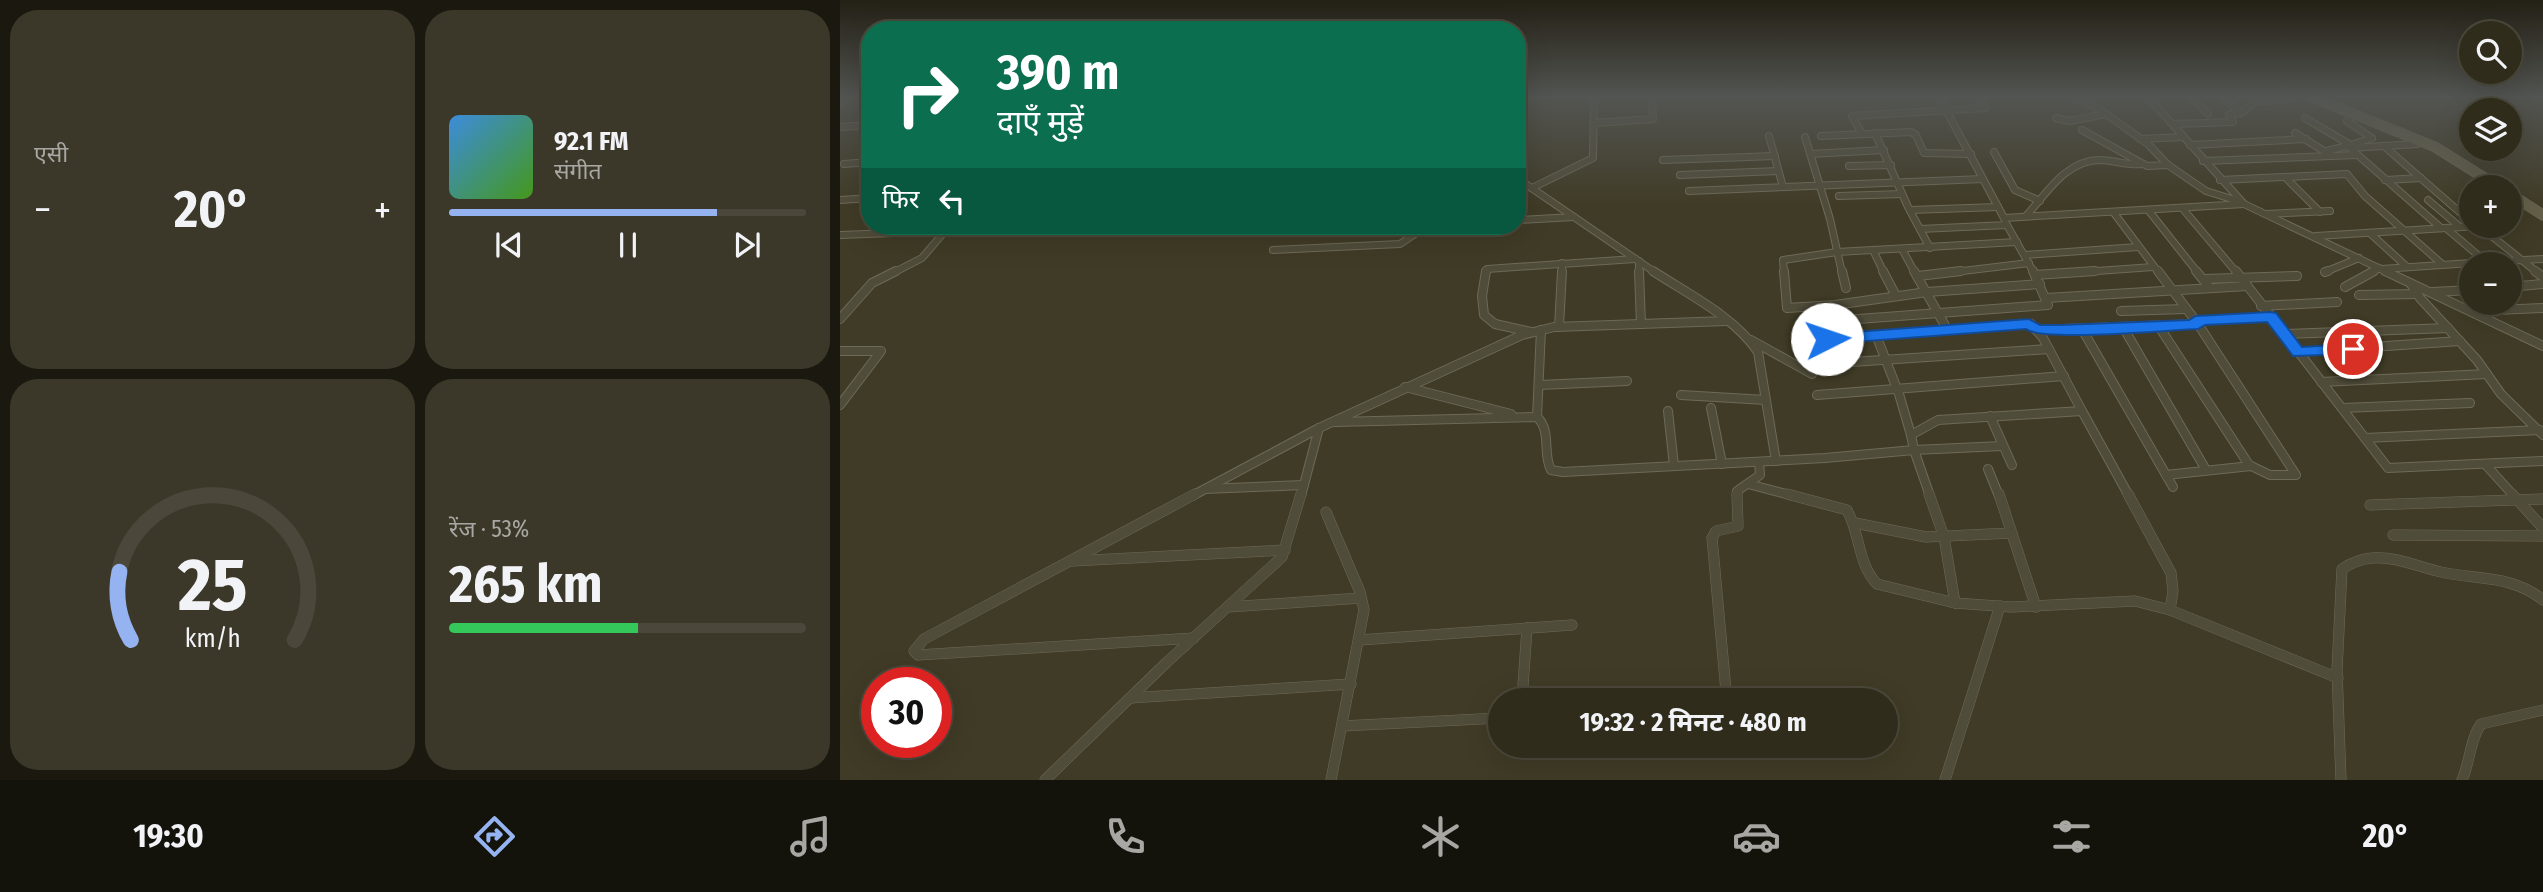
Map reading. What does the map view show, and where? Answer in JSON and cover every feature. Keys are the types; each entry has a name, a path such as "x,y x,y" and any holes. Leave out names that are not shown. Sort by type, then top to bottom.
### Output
{"main road":[{"path":"2392,133 2417,144 2467,175"},
{"path":"2403,133 2478,175"},
{"path":"2522,202 2543,215"},
{"path":"2522,208 2543,221"}],"street":[{"path":"1532,188 1593,158 1594,133"},
{"path":"1821,136 1886,133"},
{"path":"1913,133 1924,153 1970,154"},
{"path":"1804,323 2046,306 2046,298 2027,259 1959,133"},
{"path":"2088,133 2143,164"},
{"path":"2132,133 2168,165 2206,191 2243,203 2459,306"},
{"path":"2180,133 2243,203"},
{"path":"2296,133 2330,153"},
{"path":"2329,133 2349,146 2385,180 2473,252"},
{"path":"2330,153 2372,138 2365,133"},
{"path":"1875,134 1930,247"},
{"path":"1769,136 1783,187"},
{"path":"1805,137 1846,288"},
{"path":"2140,139 2183,137"},
{"path":"2190,145 2306,139"},
{"path":"2349,146 2417,144"},
{"path":"2384,146 2459,211"},
{"path":"1810,155 1884,150"},
{"path":"1994,152 2015,190 2040,201"},
{"path":"2203,161 2330,153 2357,155"},
{"path":"1663,160 1774,156"},
{"path":"2026,216 2065,170 2077,164 2101,160 2131,166 2168,165"},
{"path":"844,163 861,162"},
{"path":"1849,166 1891,165"},
{"path":"1680,175 1778,171"},
{"path":"2221,180 2347,174 2365,196 2442,264"},
{"path":"2285,177 2320,212"},
{"path":"2385,180 2421,178"},
{"path":"1689,191 1983,179"},
{"path":"1526,184 1748,338 1812,374"},
{"path":"1839,196 1902,194"},
{"path":"840,200 861,199"},
{"path":"2428,200 2459,227"},
{"path":"1920,229 2006,222 2026,216 2183,209 2243,203"},
{"path":"1910,210 1998,207"},
{"path":"2183,209 2390,468 2543,461"},
{"path":"2149,211 2210,288"},
{"path":"2263,214 2330,211"},
{"path":"2114,213 2197,323 2295,475 2276,476 2250,466 2166,475"},
{"path":"1526,220 1575,217"},
{"path":"2313,236 2459,227"},
{"path":"840,235 861,234"},
{"path":"2371,234 2407,267"},
{"path":"841,316 872,283 927,254 942,235"},
{"path":"1273,250 1388,245 1406,241 1413,235"},
{"path":"2494,238 2543,277"},
{"path":"2017,242 1838,252 1783,260 1787,308 1835,305 1927,292 2040,285"},
{"path":"1918,276 2027,259 2138,247"},
{"path":"1902,249 1947,329"},
{"path":"1873,250 1896,296"},
{"path":"2325,272 2359,258"},
{"path":"2524,260 2543,259"},
{"path":"1531,332 1497,324 1483,317 1480,310 1486,270 1492,267 1638,260"},
{"path":"1638,260 1641,324"},
{"path":"1559,327 1562,263"},
{"path":"2345,286 2380,269 2459,263"},
{"path":"2035,275 2153,268"},
{"path":"2204,279 2297,276"},
{"path":"2412,284 2501,394 2541,432"},
{"path":"2522,286 2543,284"},
{"path":"2046,298 2247,286"},
{"path":"2430,293 2459,291"},
{"path":"2359,295 2418,294"},
{"path":"2262,306 2337,302"},
{"path":"2522,309 2543,308"},
{"path":"2121,311 2185,309"},
{"path":"2477,315 2543,346"},
{"path":"2036,330 2270,317"},
{"path":"1194,638 914,653 915,647 924,639 1319,428 1531,332 1559,327 1727,321"},
{"path":"1802,341 2029,324 2049,349 2171,573 2174,591 2171,610"},
{"path":"2158,325 2250,466"},
{"path":"2123,327 2206,470"},
{"path":"2284,334 2448,328"},
{"path":"2082,329 2173,487"},
{"path":"1541,330 1537,416 1545,427 1546,463 1551,470 1563,472 1674,467 2002,446"},
{"path":"1877,335 1944,537 1955,603"},
{"path":"1748,338 1760,360 1776,461"},
{"path":"2298,352 2460,341"},
{"path":"1806,365 2049,349"},
{"path":"840,351 881,351 840,405"},
{"path":"2321,382 2487,374"},
{"path":"1817,395 1897,391 2064,376"},
{"path":"1540,385 1627,381"},
{"path":"1405,387 1521,416"},
{"path":"1681,395 1766,400"},
{"path":"2342,408 2470,403"},
{"path":"1711,408 1722,464"},
{"path":"1668,411 1674,467"},
{"path":"1911,435 1938,420 2082,411"},
{"path":"1330,423 1537,416"},
{"path":"1990,416 2012,465"},
{"path":"1045,780 1275,565 1285,550 1319,428"},
{"path":"2365,438 2541,432"},
{"path":"1726,688 1712,538 1716,531 1738,526 1736,494 1739,488 1760,474 1759,462"},
{"path":"2486,464 2543,528"},
{"path":"1988,469 2036,607"},
{"path":"1748,484 1842,507 1855,523 1872,582 1955,603 2036,607 2135,601 2171,610 2338,678"},
{"path":"1202,489 1304,485"},
{"path":"2370,505 2543,499"},
{"path":"1326,512 1364,610 1331,780"},
{"path":"1855,523 1926,537 2012,533"},
{"path":"2393,535 2543,536"},
{"path":"1069,561 1285,550"},
{"path":"2344,779 2338,678 2342,569 2358,560 2378,558 2447,573 2504,578 2537,594 2543,600"},
{"path":"1228,607 1361,598"},
{"path":"1945,780 2000,606"},
{"path":"1359,640 1572,625"},
{"path":"1522,688 1527,628"},
{"path":"1130,698 1350,684"},
{"path":"2462,780 2470,763 2476,731 2481,724 2543,710"},
{"path":"1342,726 1488,719"}],"route":[{"path":"1827,339 2029,324 2036,330 2060,330 2198,324 2196,321 2270,317 2298,352 2353,349"}]}
